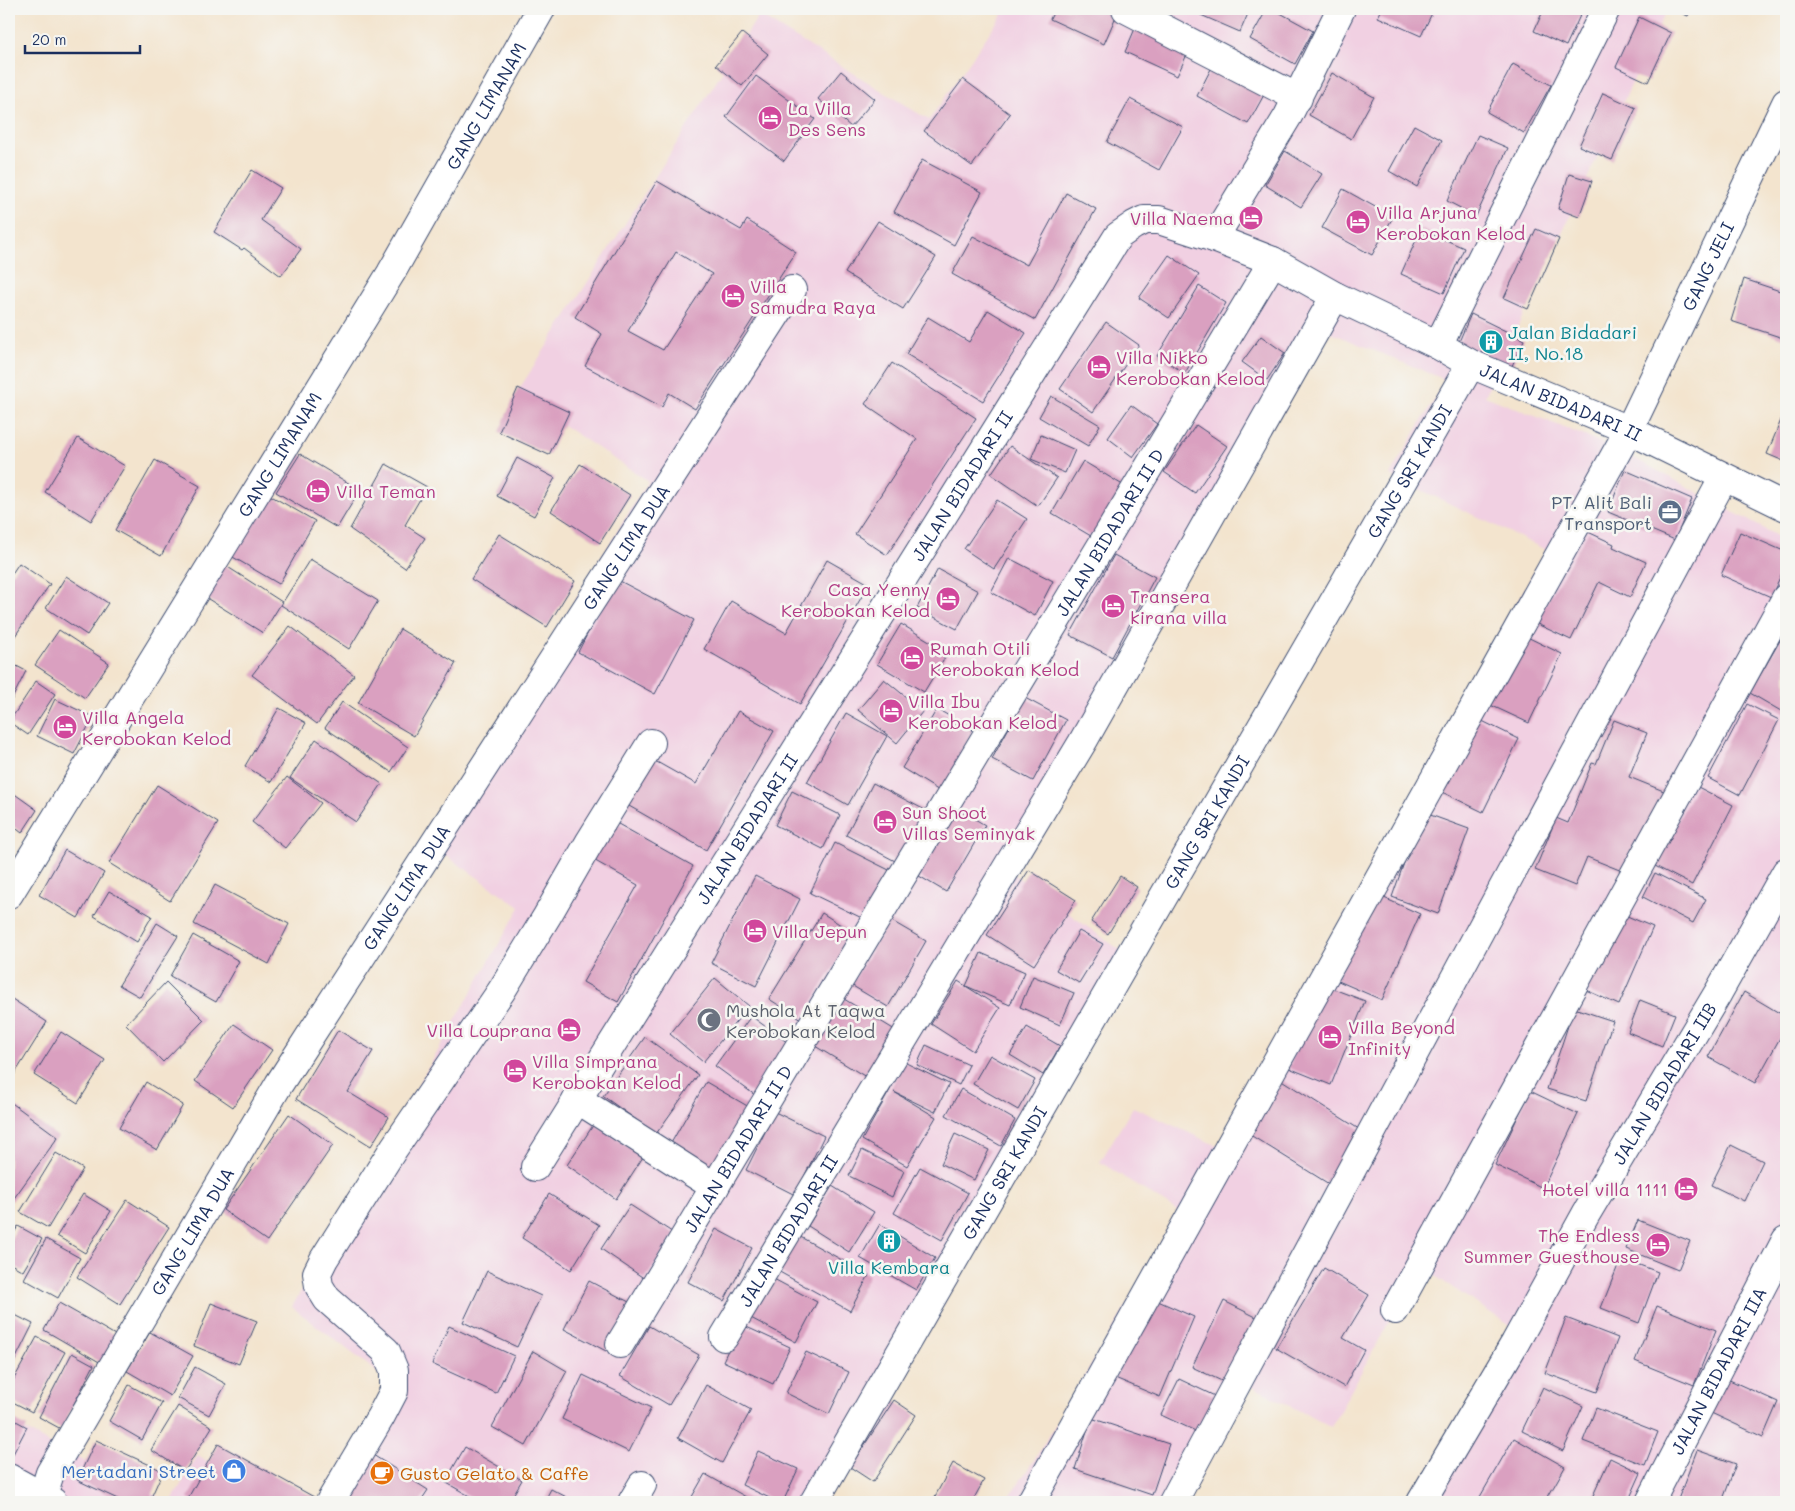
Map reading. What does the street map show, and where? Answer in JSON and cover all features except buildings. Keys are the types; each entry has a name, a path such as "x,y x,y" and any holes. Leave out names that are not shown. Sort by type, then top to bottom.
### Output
{"street":[{"name":"GANG LIMANAM","path":"9,894 390,273 541,9"},
{"path":"1126,9 1298,98"},
{"path":"1214,238 1298,98 1341,9"},
{"path":"1438,345 1606,9"},
{"name":"GANG JELI","path":"1031,1502 1629,430 1786,103"},
{"name":"JALAN BIDADARI II","path":"535,1166 1118,236 1134,225 1144,220 1159,220 1214,238 1273,261 1335,296 1438,345 1471,364 1629,430 1786,507"},
{"name":"JALAN BIDADARI II D","path":"620,1344 1273,261"},
{"name":"GANG LIMA DUA","path":"45,1500 50,1473 279,1084 792,290"},
{"name":"JALAN BIDADARI II","path":"724,1337 1082,743 1335,296"},
{"name":"GANG SRI KANDI","path":"814,1502 944,1280 1471,364"},
{"path":"1173,1502 1724,477"},
{"path":"1395,1310 1786,598"},
{"path":"330,1502 381,1416 394,1390 394,1370 386,1351 327,1299 319,1286 317,1273 389,1156 507,982 651,743"},
{"name":"JALAN BIDADARI IIB","path":"1421,1502 1516,1343 1586,1214 1718,993 1786,872"},
{"path":"577,1099 715,1187"},
{"name":"JALAN BIDADARI IIA","path":"1650,1502 1786,1240"},
{"path":"9,1478 45,1500"}],"shaded area":[{"path":"1006,9 1667,9 1485,396 1620,450 1786,541 1786,1502 1427,1502 1527,1337 1420,1266 1331,1427 1248,1384 1185,1502 1006,1502 1036,1457 1182,1214 1100,1162 1133,1107 1224,1149 1546,550 1390,475 1446,380 1312,325 1006,869 1137,962 804,1502 332,1502 407,1395 292,1307 520,907 428,843 648,481 516,394 759,15 929,120"},
{"path":"9,1421 61,1450 170,1502 9,1502"},
{"path":"198,1455 268,1502 171,1502"}],"place":[{"name":"La Villa Des Sens","path":"770,118"},
{"name":"Villa Naema","path":"1251,218"},
{"name":"Villa Arjuna Kerobokan Kelod","path":"1358,222"},
{"name":"Villa Samudra Raya","path":"733,296"},
{"name":"Jalan Bidadari II, No.18","path":"1491,342"},
{"name":"Villa Nikko Kerobokan Kelod","path":"1099,367"},
{"name":"Villa Teman","path":"318,491"},
{"name":"PT. Alit Bali Transport","path":"1670,512"},
{"name":"Casa Yenny Kerobokan Kelod","path":"948,599"},
{"name":"Transera kirana villa","path":"1113,606"},
{"name":"Rumah Otili Kerobokan Kelod","path":"912,658"},
{"name":"Villa Ibu Kerobokan Kelod","path":"891,711"},
{"name":"Villa Angela Kerobokan Kelod","path":"65,727"},
{"name":"Sun Shoot Villas Seminyak","path":"885,822"},
{"name":"Villa Jepun","path":"755,931"},
{"name":"Mushola At Taqwa Kerobokan Kelod","path":"709,1020"},
{"name":"Villa Louprana","path":"569,1030"},
{"name":"Villa Beyond Infinity","path":"1330,1037"},
{"name":"Villa Simprana Kerobokan Kelod","path":"515,1071"},
{"name":"Hotel villa 1111","path":"1686,1189"},
{"name":"Villa Kembara","path":"889,1241"},
{"name":"The Endless Summer Guesthouse","path":"1658,1245"},
{"name":"Mertadani Street","path":"234,1471"},
{"name":"Gusto Gelato & Caffe","path":"382,1473"}]}
